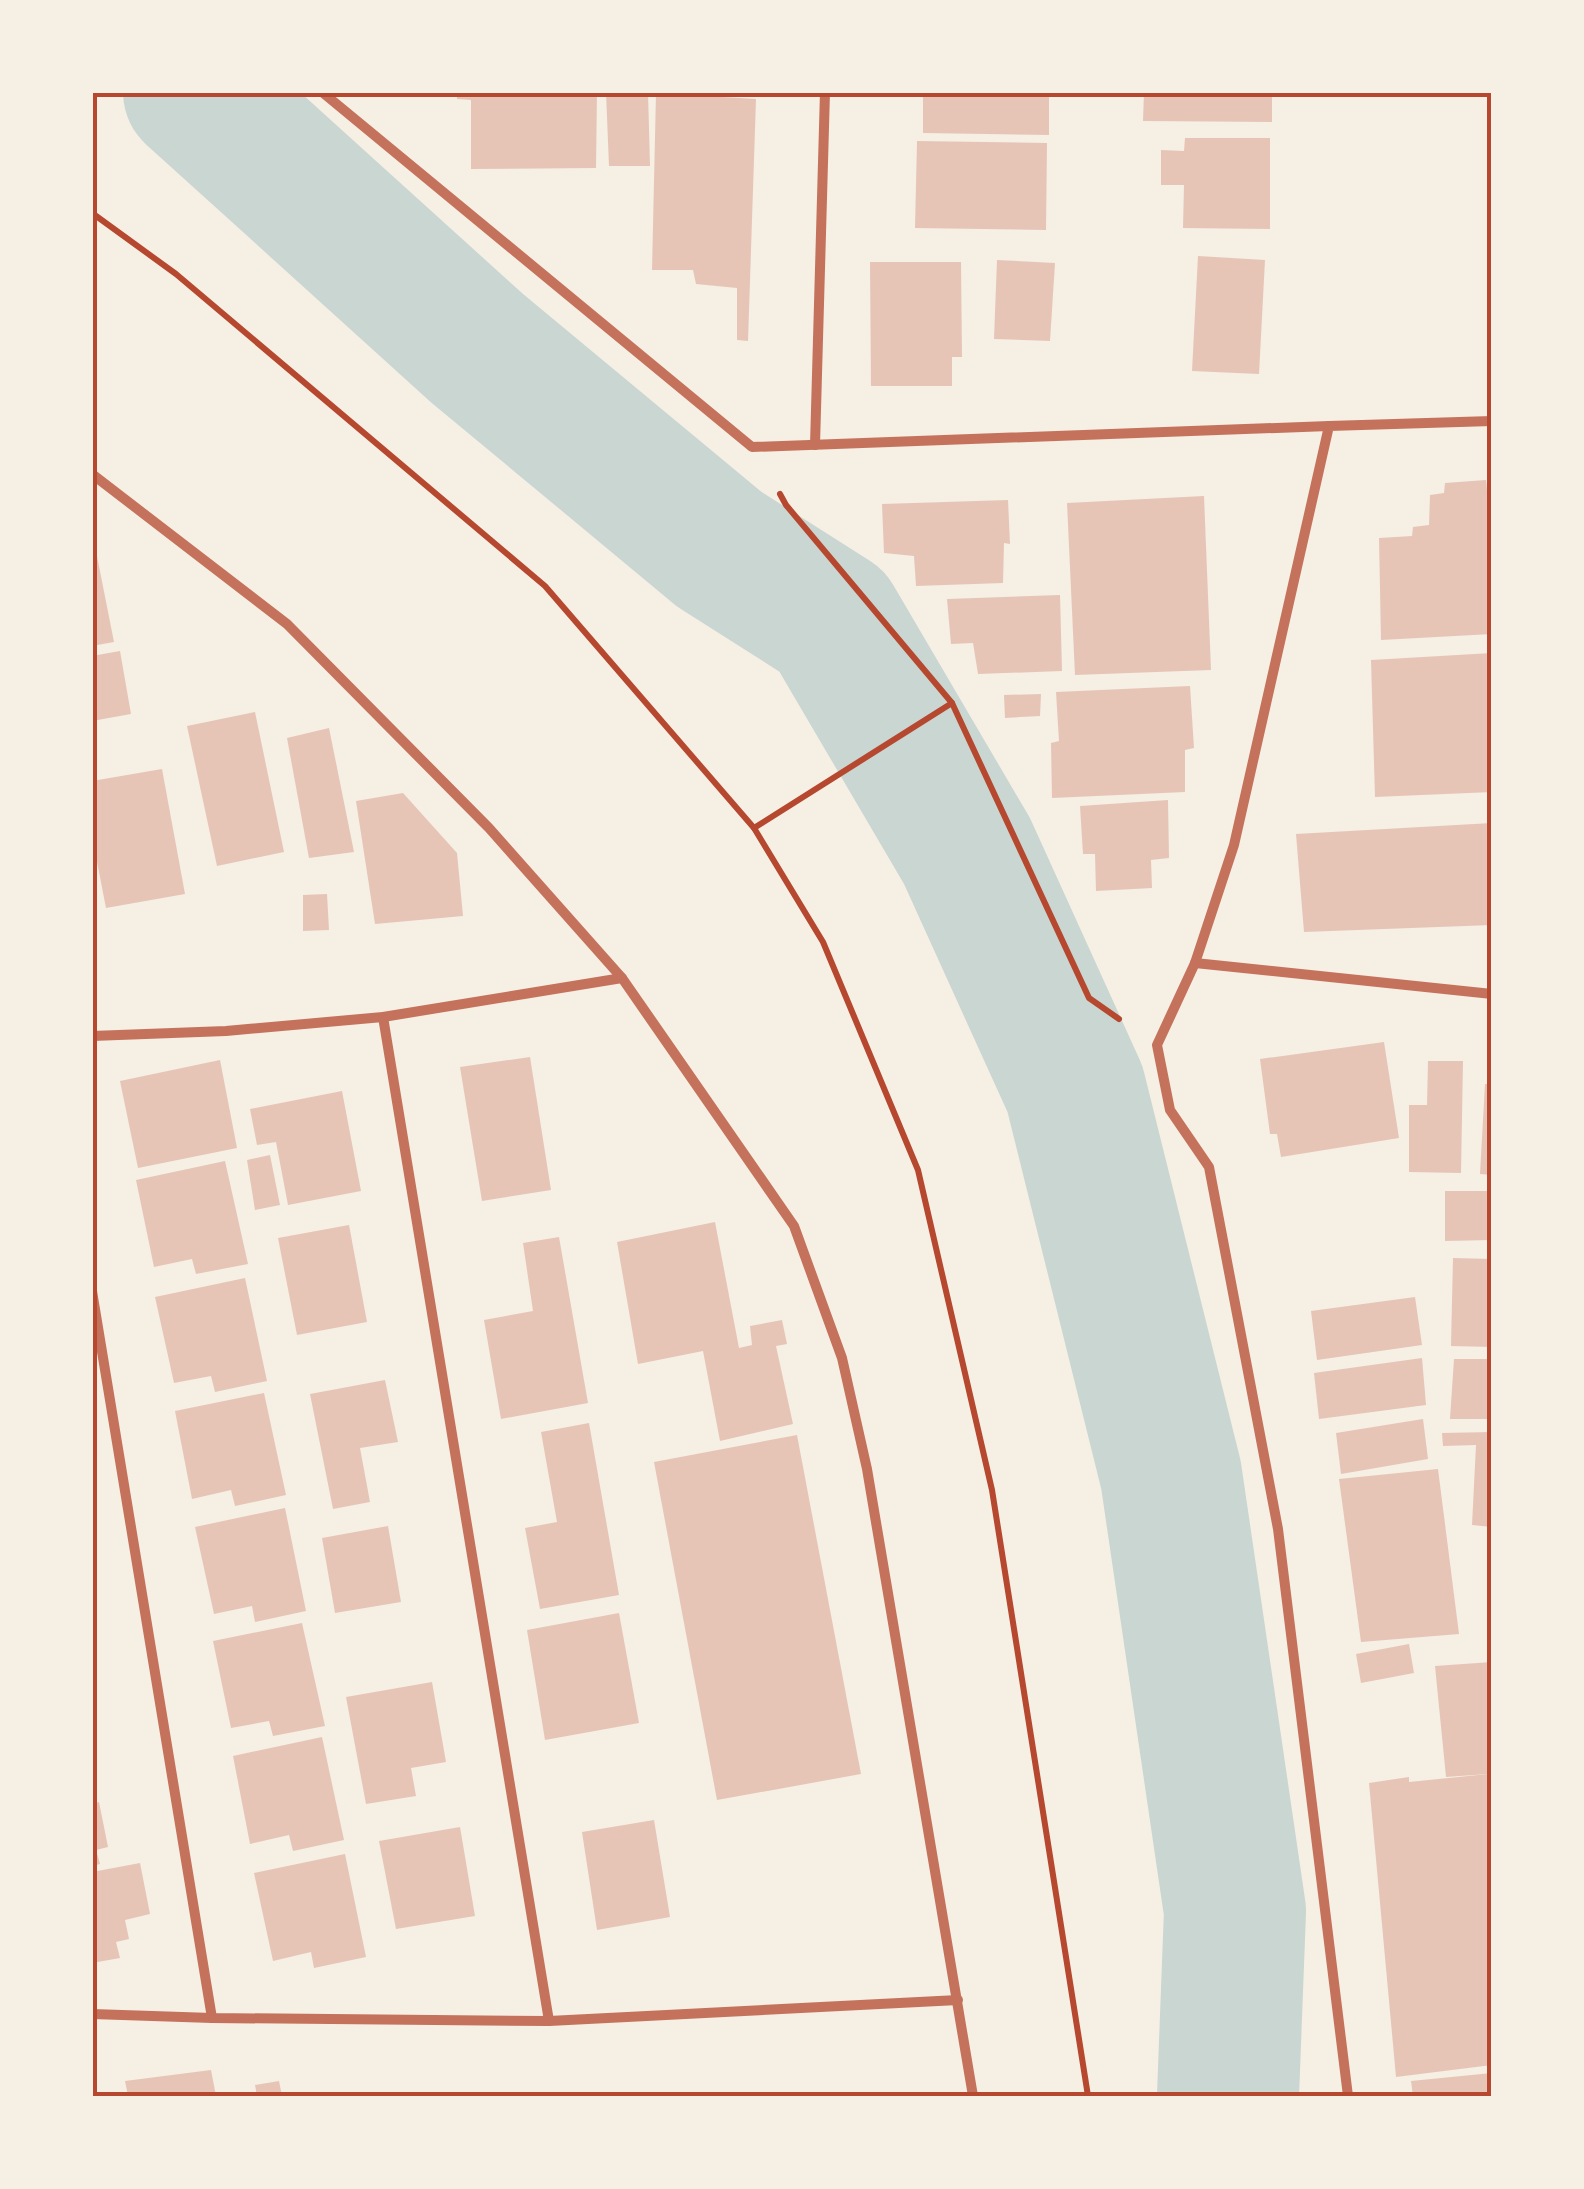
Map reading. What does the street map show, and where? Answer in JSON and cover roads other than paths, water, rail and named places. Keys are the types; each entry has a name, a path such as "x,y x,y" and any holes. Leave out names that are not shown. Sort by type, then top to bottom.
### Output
{"street":[{"path":"322,92 752,447 1492,421"},
{"path":"816,444 824,92"},
{"path":"1329,426 1234,845 1195,963 1157,1045 1170,1110 1209,1167 1278,1529 1348,2096"},
{"path":"92,474 286,624 489,828 622,978 794,1226 842,1358 867,1469 973,2096"},
{"path":"1195,963 1492,994"},
{"path":"92,1036 226,1031 382,1017 622,978"},
{"path":"382,1017 550,2021"},
{"path":"92,1291 212,2018"},
{"path":"92,2014 550,2021 958,2000"}],"waterway":[{"path":"194,92 478,349 719,549 832,621 967,851 1075,1089 1171,1475 1235,1911 1228,2096"}]}
